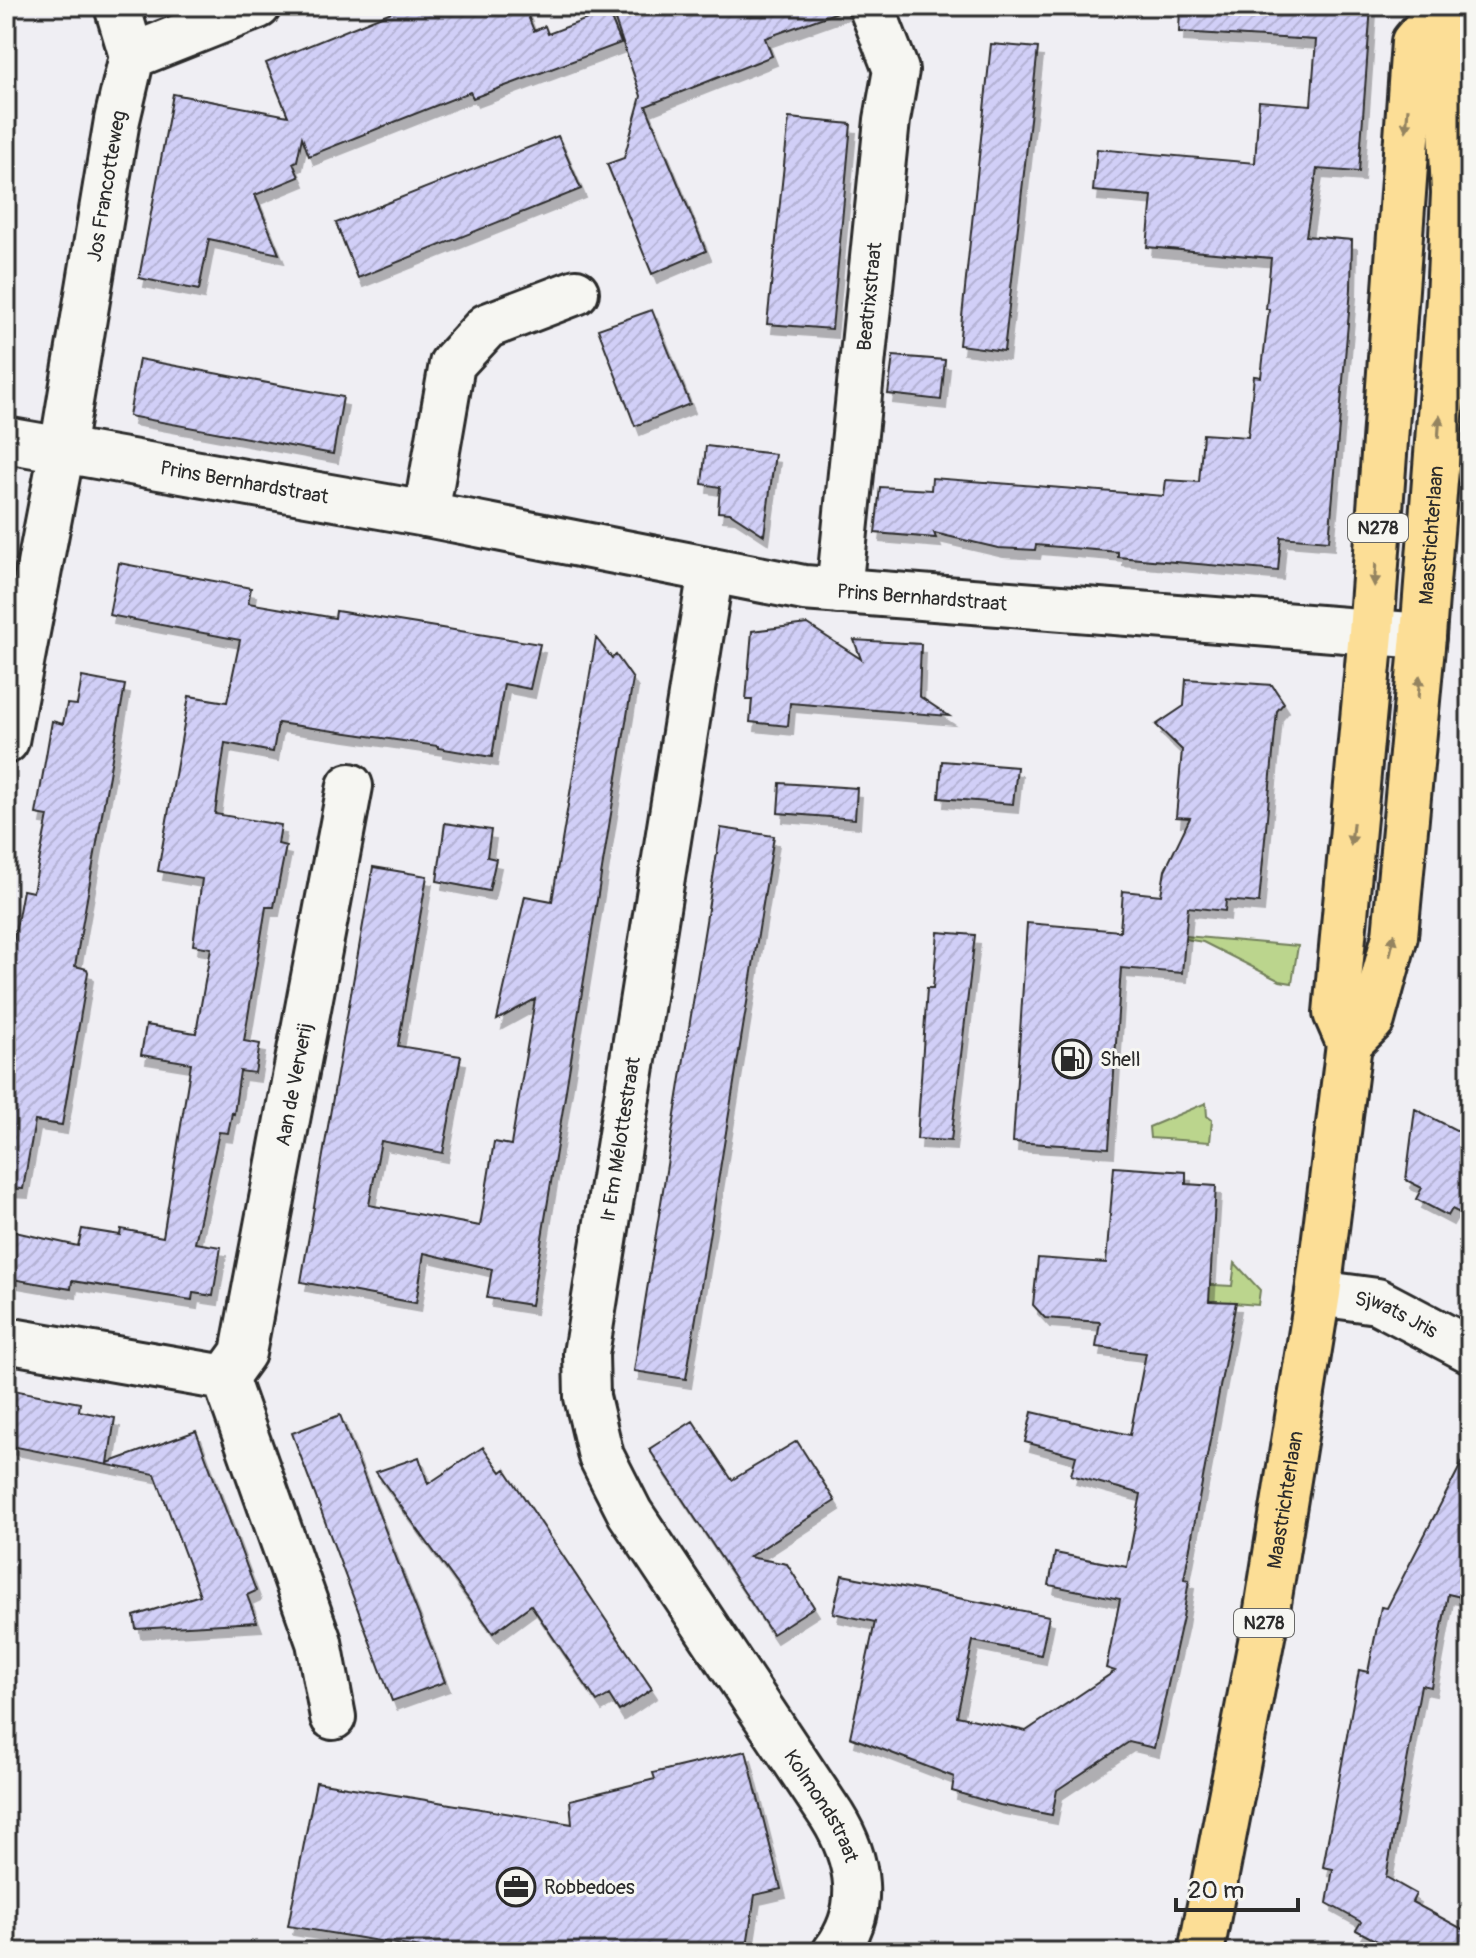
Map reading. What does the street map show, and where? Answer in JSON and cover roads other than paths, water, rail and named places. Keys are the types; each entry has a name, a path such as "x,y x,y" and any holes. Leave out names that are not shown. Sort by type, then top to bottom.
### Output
{"main road":[{"name":"Maastrichterlaan","path":"1201,1952 1263,1631 1318,1293 1349,1043 1336,1013 1371,633 1414,42 1432,13"},
{"name":"Maastrichterlaan","path":"1349,1043 1372,1020 1395,936 1423,636 1454,193 1447,43 1432,13"}],"street":[{"path":"117,6 132,56 258,6"},
{"name":"Beatrixstraat","path":"839,591 887,120 896,70 871,6"},
{"name":"Jos Francotteweg","path":"62,450 117,120 132,56"},
{"path":"426,514 452,364 487,326 576,292"},
{"name":"Prins Bernhardstraat","path":"6,440 426,514 804,588 1423,636"},
{"path":"6,741 62,450"},
{"name":"Ir Em Mélottestraat","path":"711,570 586,1354 587,1397 601,1456 630,1513 735,1674"},
{"name":"Aan de Ververij","path":"225,1378 243,1353 350,786"},
{"name":"Sjwats Jris","path":"1318,1293 1377,1301 1470,1350"},
{"path":"6,1340 225,1378 319,1642 333,1717"},
{"name":"Kolmondstraat","path":"735,1674 832,1816 847,1843 857,1877 857,1894 849,1927 835,1952"}],"place":[{"name":"Shell","path":"1072,1059"},
{"name":"Robbedoes","path":"516,1887"}]}
